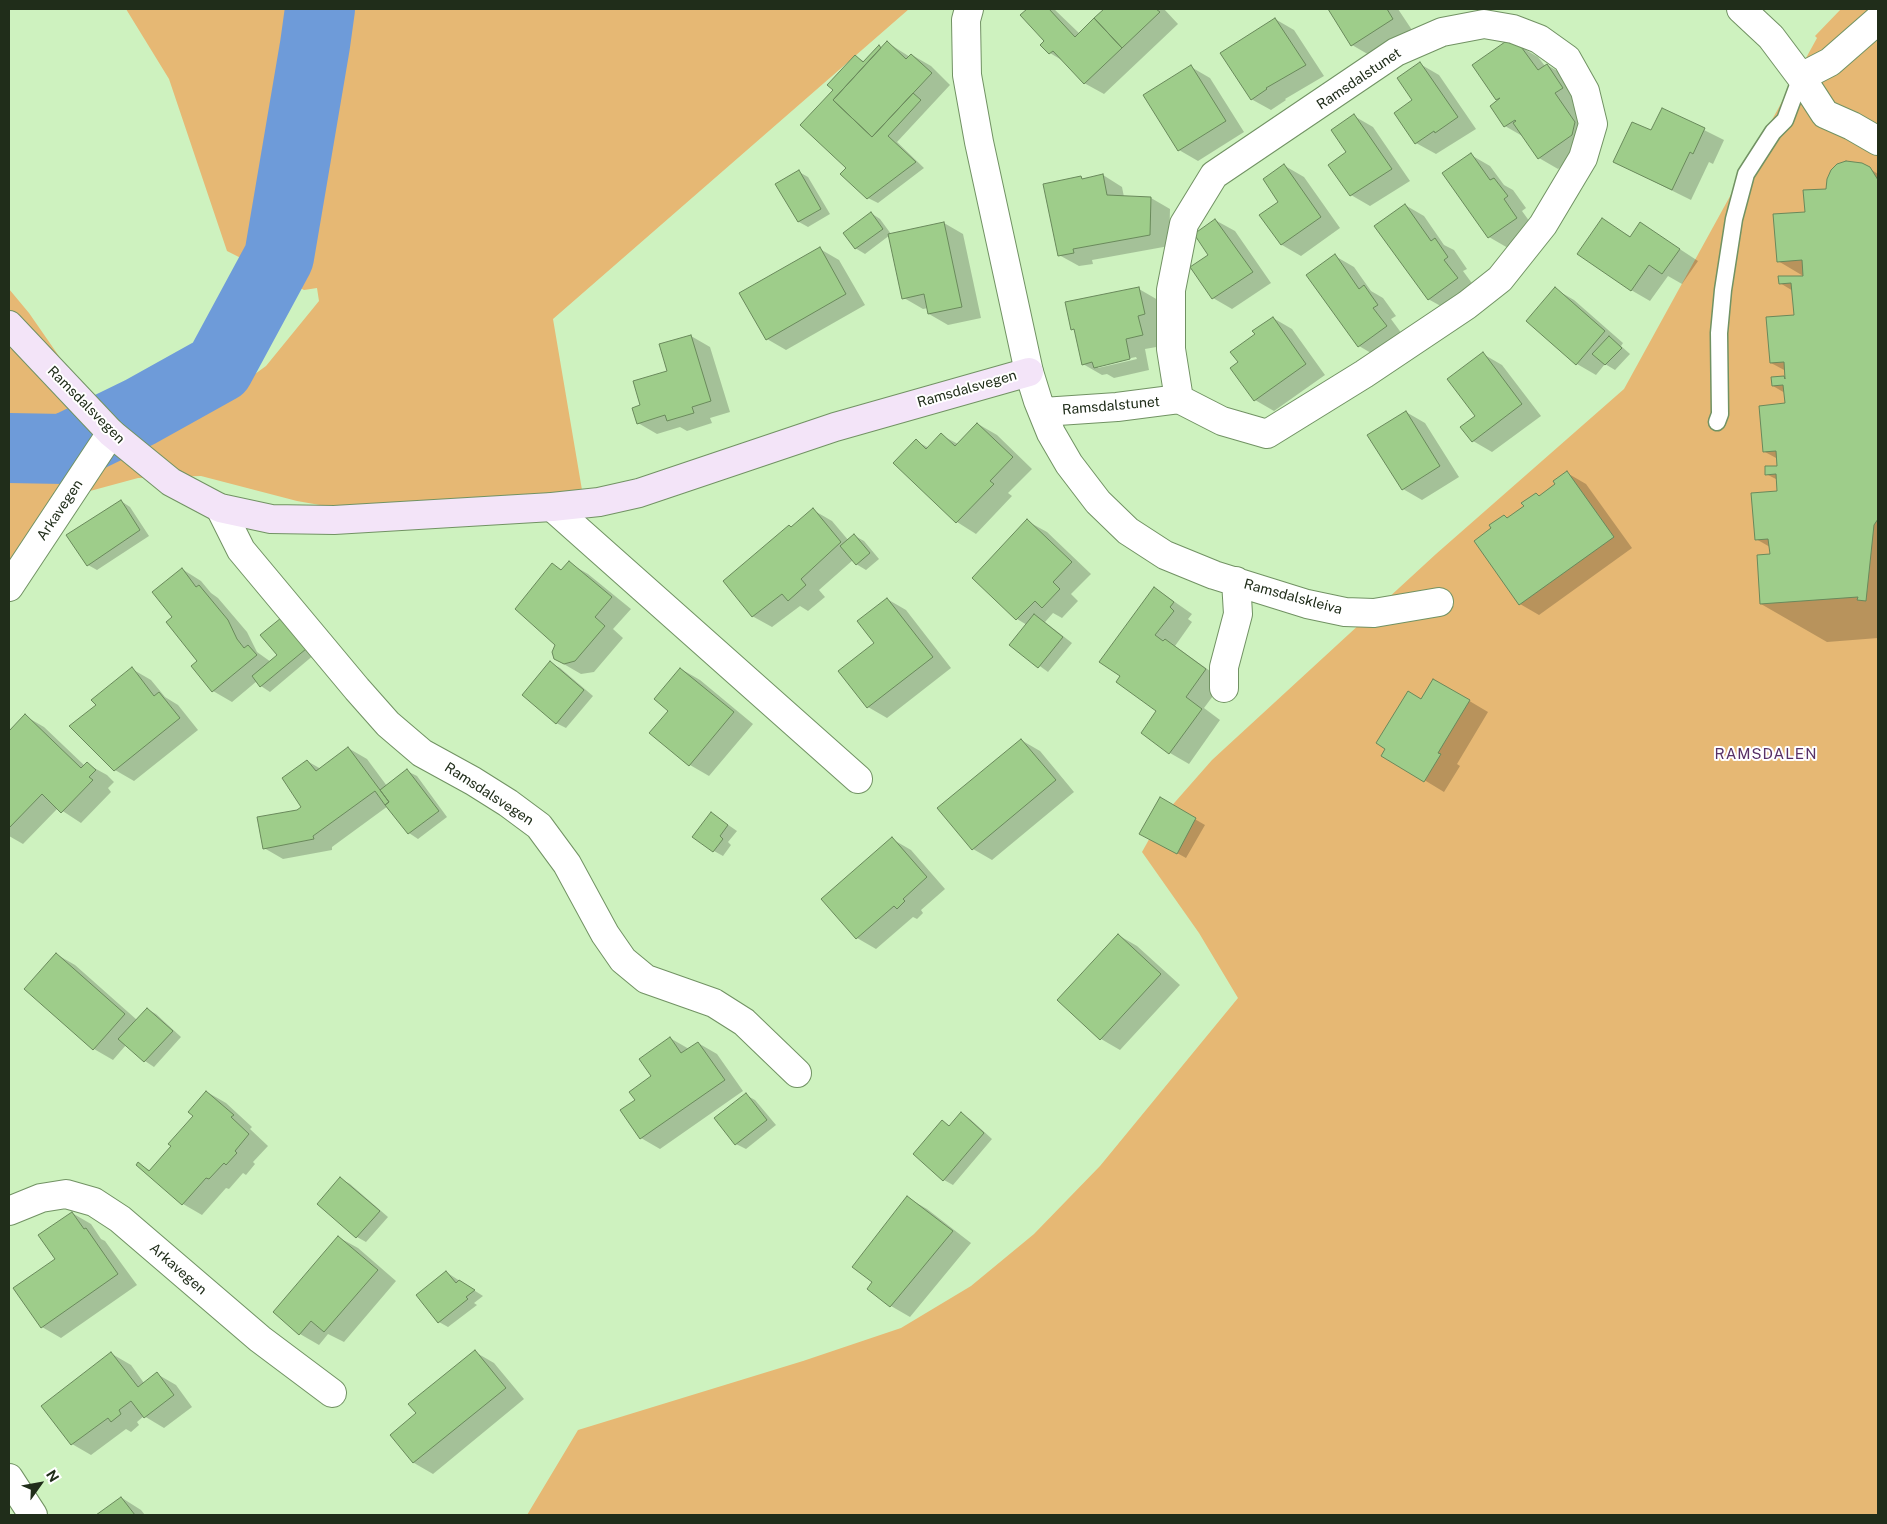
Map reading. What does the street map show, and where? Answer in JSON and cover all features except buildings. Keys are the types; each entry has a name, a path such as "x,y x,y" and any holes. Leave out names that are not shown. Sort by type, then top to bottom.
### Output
{"street":[{"name":"Ramsdalsvegen","path":"9,325 111,434 171,482 220,508 271,519 334,520 552,507 599,502 639,493 835,427 1029,372 972,104 968,75 966,20 969,9"},
{"path":"1741,9 1771,37 1801,77 1825,114 1852,126 1878,141"},
{"path":"1801,77 1830,62 1878,20"},
{"name":"Ramsdalstunet","path":"1043,412 1117,407 1179,399 1222,421 1267,434 1364,374 1451,316 1500,279 1543,225 1583,158 1593,124 1585,91 1567,59 1539,39 1513,29 1484,24 1442,32 1396,52 1214,175 1184,224 1171,290 1170,349 1179,399"},
{"name":"Ramsdalskleiva","path":"1029,372 1051,432 1069,464 1098,502 1128,531 1165,554 1236,582 1307,604 1345,612 1374,613 1439,602"},
{"name":"Arkavegen","path":"9,587 111,434"},
{"path":"552,507 858,779"},
{"name":"Ramsdalsvegen","path":"220,508 241,550 388,724 422,753 473,781 539,826 567,864 605,934 623,960 646,979 714,1004 744,1022 797,1073"},
{"name":"Ramsdalskleiva","path":"1224,688 1224,667 1238,614 1236,582"},
{"name":"Arkavegen","path":"9,1211 41,1198 66,1194 94,1202 120,1219 260,1339 332,1394"},
{"path":"9,1478 33,1515"}],"lane":[{"path":"1717,422 1720,414 1719,333 1726,263 1734,219 1746,174 1773,132 1785,120 1801,77"}],"shaded area":[{"path":"126,9 909,9 553,319 582,490 394,518 297,501 201,476 138,478 90,491 34,552 9,592 9,289 29,313 72,375 119,420 159,427 237,387 266,366 319,301 317,288 304,290 227,251 169,79"},
{"path":"1841,9 1878,9 1878,1515 527,1515 578,1430 803,1361 901,1328 971,1286 1034,1234 1100,1166 1238,998 1199,933 1142,852 1161,818 1212,760 1436,554 1624,389 1817,38 1815,36"}],"waterway":[{"path":"9,448 64,449 140,412 219,368 279,257 320,9"}],"district":[{"name":"RAMSDALEN","path":"1766,754"}]}
